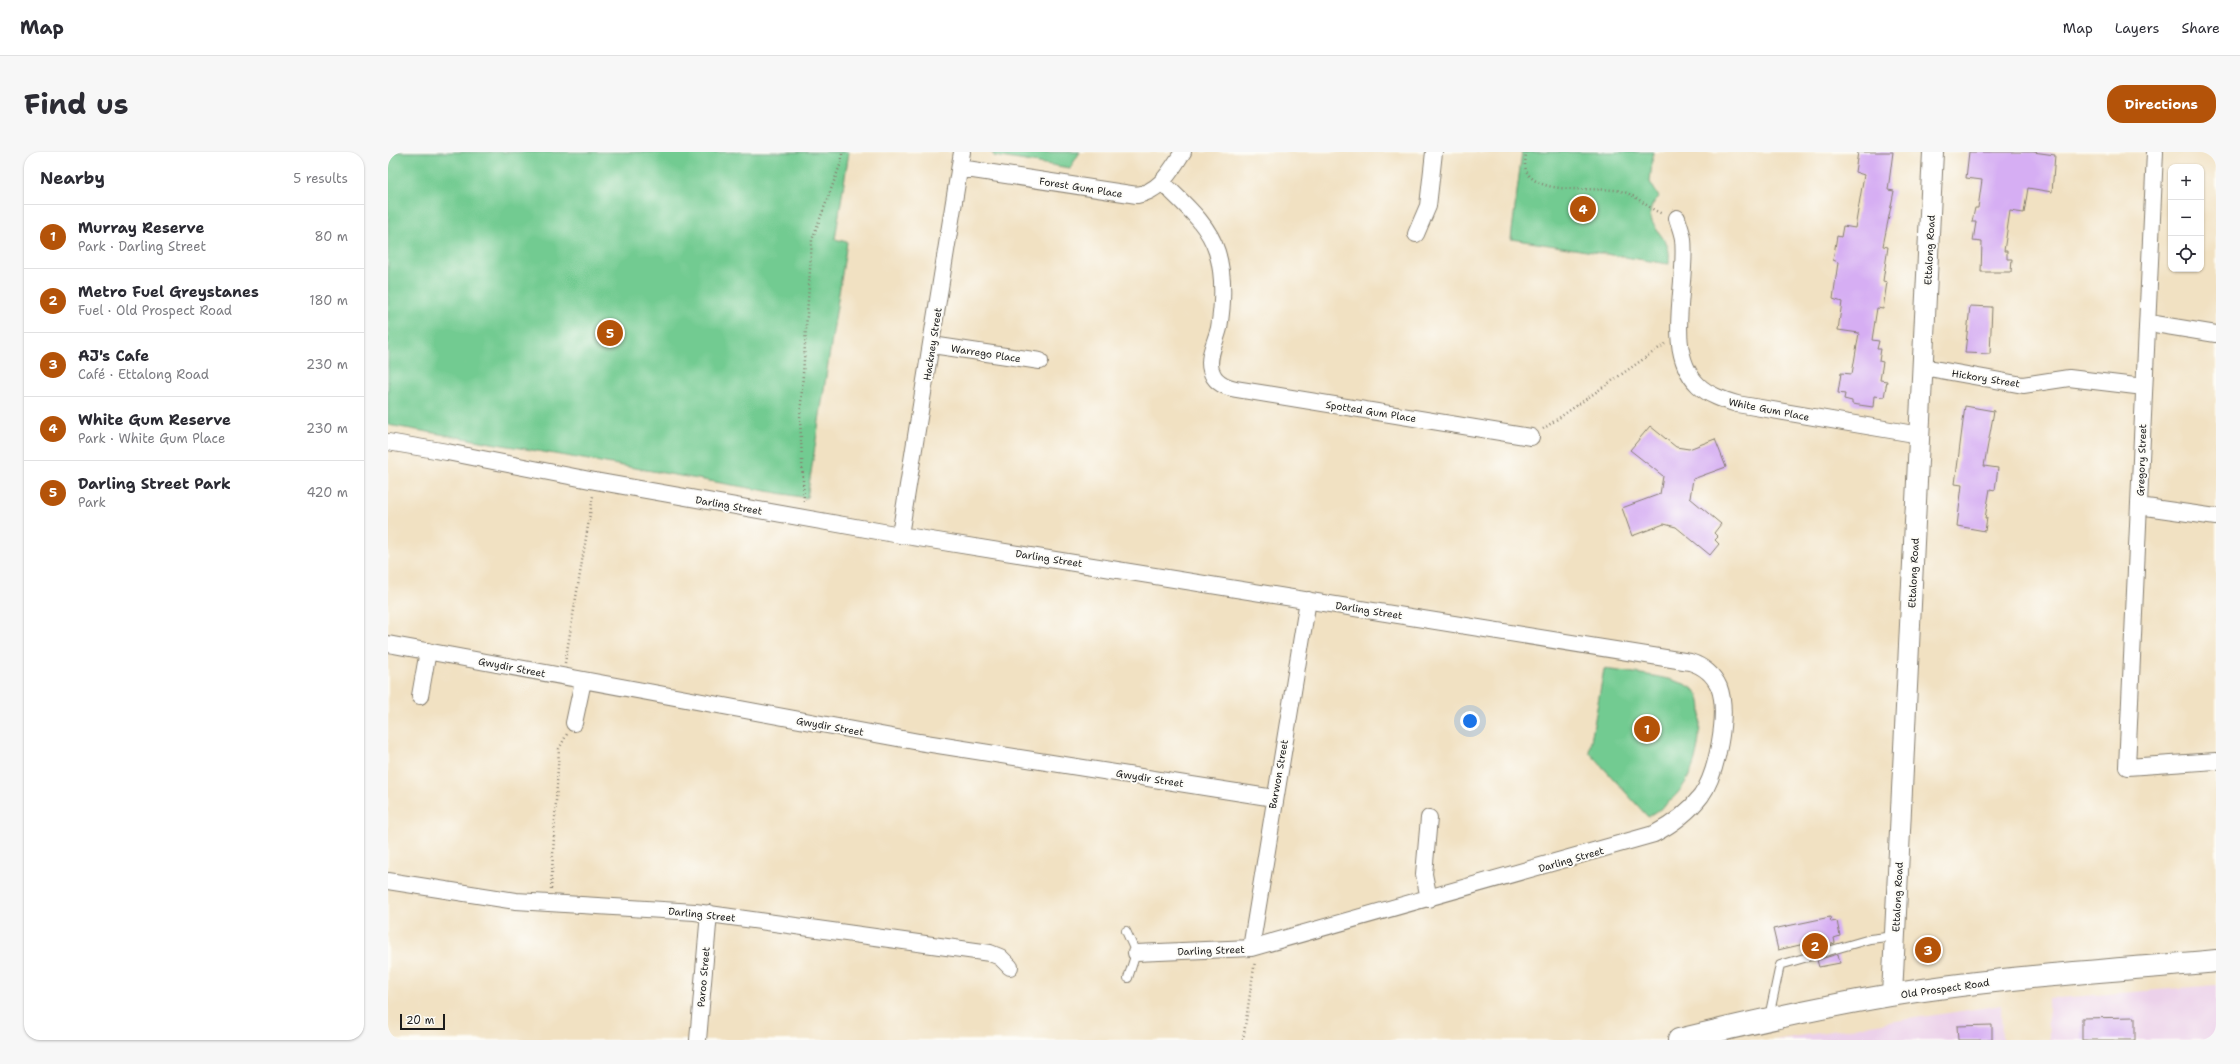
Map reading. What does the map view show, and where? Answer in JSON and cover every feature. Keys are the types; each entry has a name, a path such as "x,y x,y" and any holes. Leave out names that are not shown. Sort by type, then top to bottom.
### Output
{"main road":[{"name":"Old Prospect Road","path":"1679,1040 1769,1018 1892,995 2000,981 2216,961"}],"street":[{"name":"Hackney Street","path":"900,535 932,345 962,152"},
{"name":"Forest Gum Place","path":"960,168 1130,195 1149,192 1162,182 1183,152"},
{"path":"1416,234 1428,206 1434,152"},
{"name":"Ettalong Road","path":"1892,995 1933,152"},
{"name":"Gregory Street","path":"2155,152 2149,323 2144,388 2127,767 2216,761"},
{"name":"Spotted Gum Place","path":"1162,182 1199,220 1216,251 1222,295 1219,329 1210,360 1210,380 1236,390 1531,437"},
{"name":"White Gum Place","path":"1677,218 1682,239 1683,262 1679,334 1684,365 1698,386 1718,398 1737,404 1920,435"},
{"path":"2149,323 2216,334"},
{"name":"Warrego Place","path":"932,345 1040,361"},
{"name":"Hickory Street","path":"1923,367 2023,385 2069,378 2144,388"},
{"name":"Darling Street","path":"388,442 595,481 900,535 1690,662 1712,669 1719,686 1721,696 1720,738 1717,762 1708,785 1687,813 1666,828 1641,839 1254,947 1136,953"},
{"path":"2139,506 2216,517"},
{"name":"Barwon Street","path":"1254,947 1274,798 1308,600"},
{"name":"Gwydir Street","path":"388,644 919,742 1274,798"},
{"path":"420,696 428,651"},
{"path":"574,723 583,681"},
{"path":"1429,818 1424,874 1429,899"},
{"name":"Darling Street","path":"388,881 501,899 709,913 990,953 1000,957 1010,967"},
{"name":"Paroo Street","path":"698,1040 709,913"}],"lane":[{"path":"1126,931 1136,953 1128,978"},
{"path":"1769,1018 1780,965 1870,939 1895,936"}],"path":[{"path":"804,501 800,419 812,240 842,160 842,152"},
{"path":"1526,152 1526,169 1531,178 1540,184 1557,187 1620,191 1637,197 1656,212 1677,218"},
{"path":"1531,437 1679,334"},
{"path":"562,677 595,481"},
{"path":"551,903 559,749 574,723"},
{"path":"1243,1040 1254,947"}],"shaded area":[{"path":"2216,985 2216,1040 2049,1040 2048,999"},
{"path":"2001,1005 2002,1040 1774,1040 1915,1018"}],"green space":[{"path":"388,152 849,152 835,239 847,242 807,498 388,425"},
{"path":"992,152 1080,152 1070,168 994,156"},
{"path":"1522,152 1653,152 1650,182 1659,197 1650,210 1650,217 1667,245 1669,264 1511,239"},
{"path":"1604,669 1676,681 1693,689 1700,701 1701,715 1697,753 1688,778 1672,799 1648,817 1589,752"}],"building":[{"path":"1858,152 1893,152 1888,190 1894,191 1883,246 1888,247 1883,281 1887,282 1883,309 1877,308 1872,340 1879,341 1877,349 1881,349 1879,361 1883,362 1880,380 1887,381 1884,397 1874,396 1873,407 1852,404 1852,401 1844,399 1845,394 1838,393 1841,373 1852,374 1859,333 1838,330 1842,302 1833,299 1838,262 1833,260 1837,236 1841,237 1843,226 1855,228 1864,175 1855,172"},
{"path":"1969,152 2033,152 2055,155 2052,192 2028,188 2024,213 2010,211 2004,251 2007,251 2007,259 2012,259 2011,272 1981,272 1982,242 1973,241 1976,222 1972,222 1975,208 1978,208 1982,180 1966,178"},
{"path":"1970,306 1992,307 1990,354 1965,353"},
{"path":"1965,406 1994,411 1984,466 1998,468 1995,490 1990,489 1985,518 1987,518 1985,531 1957,526 1962,485 1955,484"},
{"path":"1650,426 1676,447 1689,449 1715,439 1726,467 1693,479 1690,498 1721,524 1714,533 1718,537 1715,540 1719,544 1710,555 1676,527 1664,524 1632,536 1622,508 1660,494 1663,476 1630,450"},
{"path":"1830,917 1831,922 1837,921 1840,936 1834,938 1835,943 1815,949 1813,942 1778,950 1773,929"},
{"path":"1838,954 1840,963 1819,967 1817,960"},
{"path":"2135,1017 2135,1040 2082,1040 2082,1018"},
{"path":"1992,1025 1992,1040 1958,1040 1957,1026"}],"place":[{"name":"White Gum Reserve","path":"1583,209"},
{"name":"Darling Street Park","path":"610,333"},
{"name":"Murray Reserve","path":"1647,729"},
{"name":"Metro Fuel Greystanes","path":"1815,946"},
{"name":"AJ's Cafe","path":"1928,950"}]}
